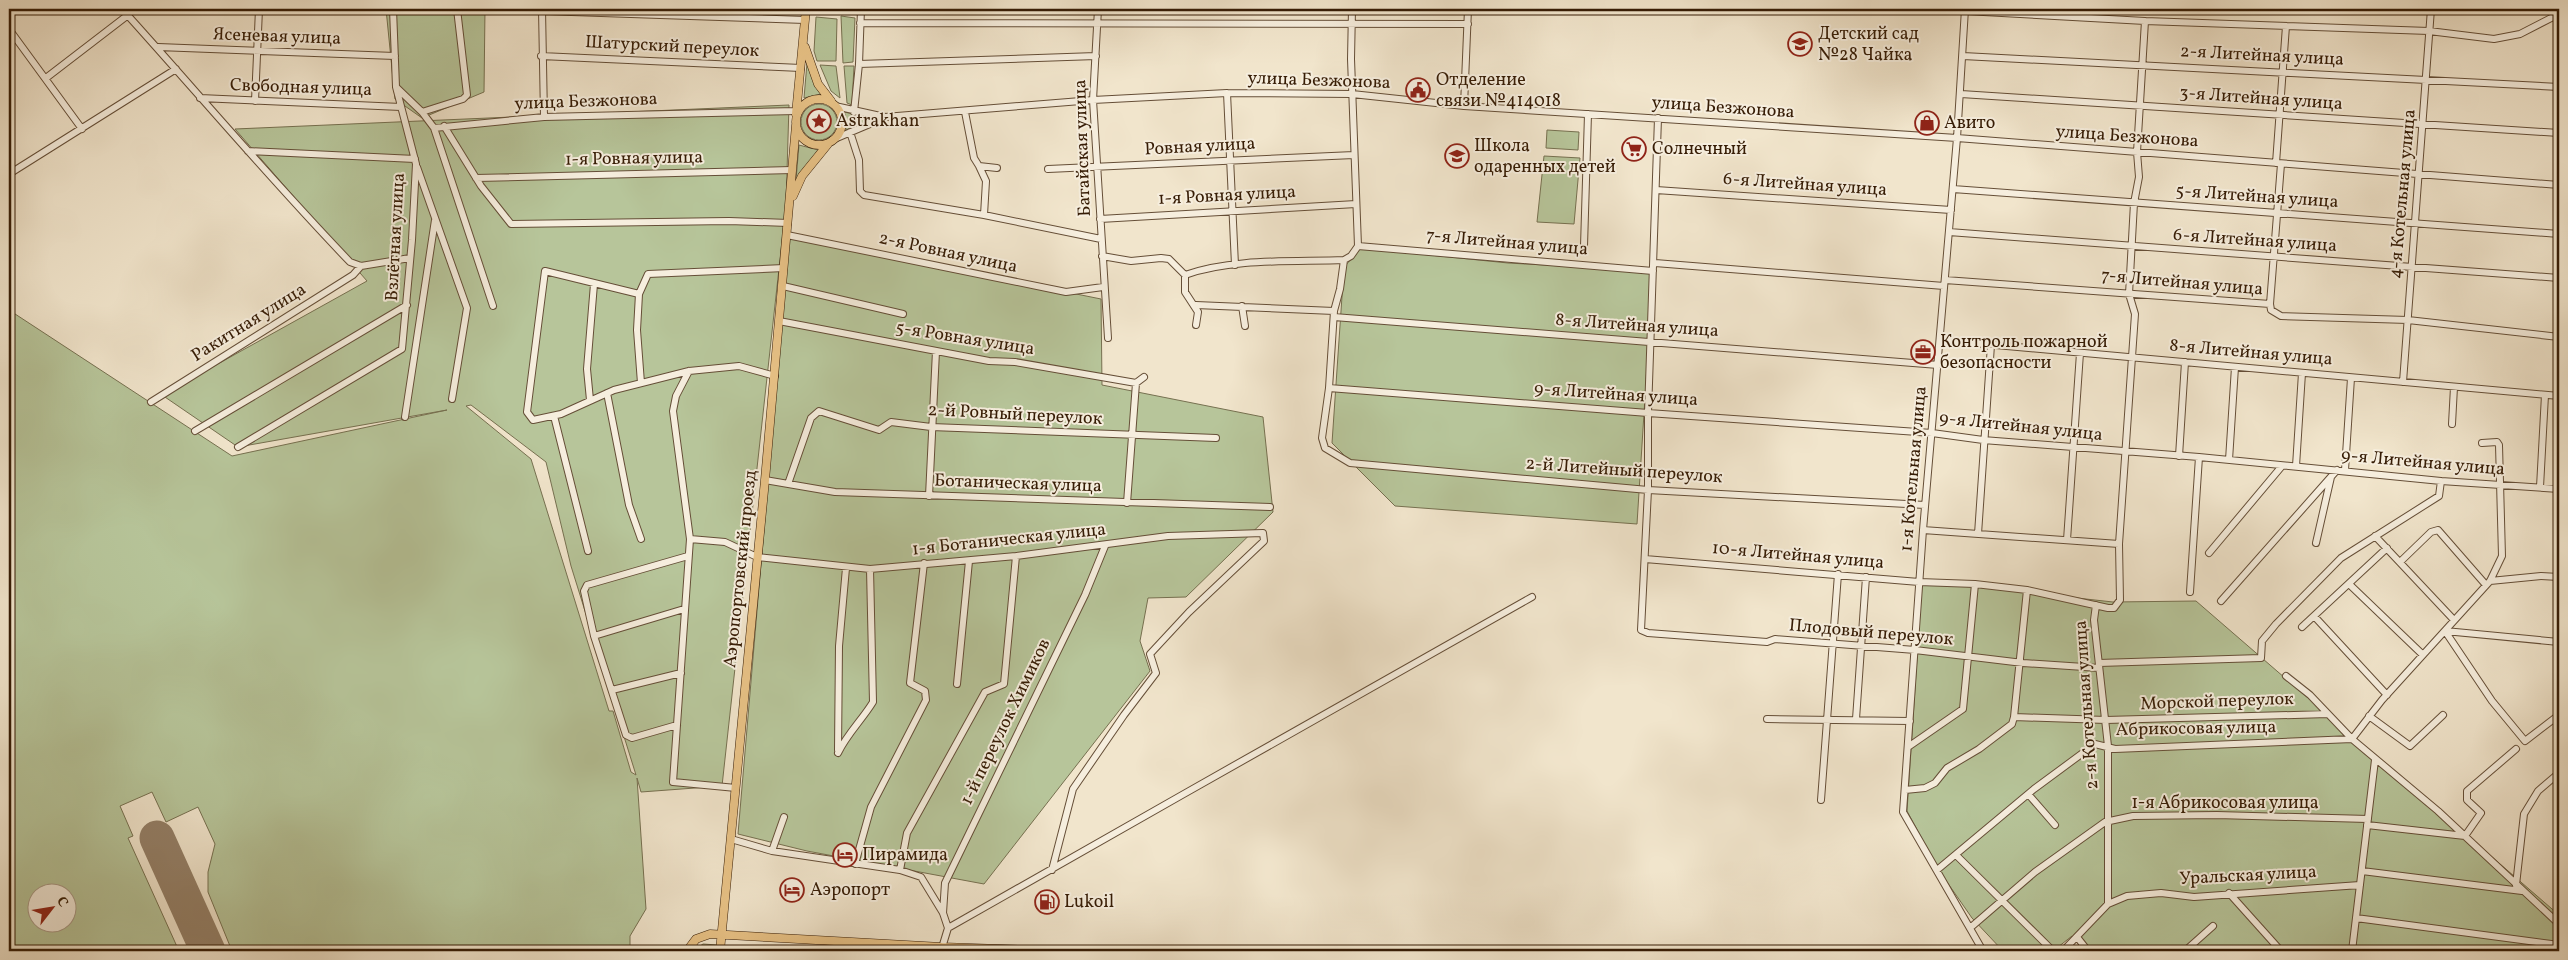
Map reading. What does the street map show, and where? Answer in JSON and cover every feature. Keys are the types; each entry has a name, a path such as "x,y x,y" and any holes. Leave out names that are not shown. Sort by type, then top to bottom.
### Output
{"main road":[{"path":"790,208 796,114 806,9"},
{"path":"790,208 802,176 841,128 842,119 834,104 822,91 814,74 804,40"},
{"path":"796,114 807,102 824,99 834,104"},
{"path":"796,125 805,140 813,144 831,141"},
{"name":"Аэропортовский проезд","path":"720,951 790,208"},
{"path":"687,951 700,936 722,934 941,949 1065,951"}],"street":[{"path":"122,9 158,47 200,98 350,262 361,266 410,258"},
{"path":"255,101 258,9"},
{"name":"Взлётная улица","path":"238,447 402,349 408,306 415,161 396,87 393,9"},
{"path":"422,112 463,99 467,95 457,9"},
{"path":"746,9 746,18"},
{"path":"854,112 859,64 861,9"},
{"name":"Батайская улица","path":"1098,9 1093,100 1103,287 1108,338"},
{"path":"1185,275 1203,268 1234,265 1344,260 1351,256 1358,246 1352,94 1352,9"},
{"path":"1464,106 1468,9"},
{"name":"4-я Котельная улица","path":"2403,382 2431,9"},
{"path":"544,117 542,10 805,20"},
{"path":"1965,10 2145,21 2429,31 2494,39 2520,34 2559,14"},
{"name":"1-я Котельная улица","path":"1937,870 1903,812 1925,505 1961,94 1965,10"},
{"path":"46,78 128,16"},
{"name":"2-я Котельная улица","path":"2108,904 2106,881 2109,821 2108,746 2094,620 2096,605 2114,608 2120,600 2119,544 2135,314 2129,294 2134,203 2139,177 2137,152 2145,21"},
{"path":"860,23 1352,26 1468,24"},
{"path":"2270,304 2278,214 2279,115 2286,26"},
{"path":"9,29 82,129"},
{"name":"Ясеневая улица","path":"158,47 395,56"},
{"name":"Шатурский переулок","path":"542,56 801,68"},
{"path":"859,64 1096,56"},
{"name":"2-я Литейная улица","path":"1963,56 2559,87"},
{"path":"9,174 176,69"},
{"path":"396,87 422,112 434,128 493,306"},
{"path":"1227,93 1234,265"},
{"name":"улица Безжонова","path":"885,118 1093,100 1227,93 1352,94 1464,106 1957,138 2559,185"},
{"name":"3-я Литейная улица","path":"1961,94 2559,133"},
{"name":"Свободная улица","path":"200,98 401,107"},
{"path":"834,104 854,112 885,118"},
{"path":"965,112 974,158 986,181 984,215"},
{"name":"улица Безжонова","path":"434,128 544,117 796,114"},
{"path":"1584,246 1588,114"},
{"path":"831,141 885,118"},
{"path":"1645,559 1658,118"},
{"path":"444,126 476,178 511,224 729,221 788,223"},
{"path":"850,132 859,160 860,191 862,194 984,215 1101,239"},
{"path":"248,151 415,161 467,308 452,399"},
{"name":"Ровная улица","path":"1048,169 1354,155"},
{"path":"979,166 996,168"},
{"name":"1-я Ровная улица","path":"476,178 792,170"},
{"name":"6-я Литейная улица","path":"1656,190 1951,210"},
{"name":"5-я Литейная улица","path":"1953,190 2559,234"},
{"name":"1-я Ровная улица","path":"1100,219 1356,204"},
{"path":"405,417 435,218"},
{"name":"6-я Литейная улица","path":"1949,232 2559,278"},
{"name":"2-я Ровная улица","path":"787,235 1066,292 1103,287"},
{"name":"7-я Литейная улица","path":"1358,246 1653,271"},
{"path":"1102,256 1136,261 1161,258 1169,260 1185,275 1185,292 1196,305 1198,312 1196,325"},
{"path":"1329,388 1334,314 1344,260"},
{"name":"7-я Литейная улица","path":"1655,263 2270,304 2271,310 2281,316 2408,320 2559,337"},
{"name":"Ракитная улица","path":"151,402 353,275 361,266"},
{"path":"640,383 637,330 639,294 650,273 784,268"},
{"path":"639,294 545,271 527,412 530,417 536,420 554,416 607,393 689,371 739,366 774,376"},
{"path":"590,400 587,369 594,284"},
{"path":"782,286 904,314"},
{"path":"1196,305 1242,306 1334,314"},
{"path":"195,431 408,306"},
{"path":"1242,306 1245,326"},
{"name":"8-я Литейная улица","path":"1334,314 1938,366"},
{"name":"5-я Ровная улица","path":"780,321 936,351 1136,383"},
{"name":"8-я Литейная улица","path":"1940,340 2559,396"},
{"path":"1978,534 1991,345"},
{"path":"930,496 931,427 936,351"},
{"path":"2067,540 2075,448 2080,353"},
{"path":"2179,456 2185,362"},
{"path":"2229,460 2235,367"},
{"path":"689,371 676,396 673,411 690,539 674,782 736,788"},
{"path":"2296,466 2302,373"},
{"path":"1127,503 1136,383 1144,377"},
{"path":"2345,470 2351,378"},
{"path":"2452,424 2454,387"},
{"name":"9-я Литейная улица","path":"1329,388 1648,414 1932,433 1984,440 2296,466 2334,473 2345,470 2441,481 2559,488"},
{"name":"2-й Литейный переулок","path":"1329,388 1322,438 1325,448 1350,463 1648,490 1925,505"},
{"path":"607,393 629,506 641,540"},
{"path":"2540,487 2546,395"},
{"name":"2-й Ровный переулок","path":"788,484 811,418 819,411 880,430 891,422 931,427 1216,438"},
{"path":"554,416 588,551"},
{"path":"2352,739 2386,695 2488,583 2502,556 2498,444 2497,442 2482,444"},
{"path":"2190,592 2199,457"},
{"path":"2209,553 2282,466"},
{"path":"2316,543 2334,473"},
{"path":"2221,601 2334,473"},
{"name":"Ботаническая улица","path":"765,480 835,492 1270,508"},
{"path":"2441,481 2439,496 2375,536 2454,620"},
{"path":"1923,530 2119,544"},
{"path":"2400,562 2431,532 2438,530 2488,583"},
{"name":"1-я Ботаническая улица","path":"690,539 725,542 757,556 846,568 870,569 1016,556 1105,546 1168,536 1263,533 1264,541 1189,612 1150,654 1156,673 1124,715 1073,789 1052,870"},
{"name":"Плодовый переулок","path":"1645,559 1641,630 1648,633 1767,642 1775,639 1915,650 2020,663 2099,666 2262,658 2262,641 2307,590 2341,558 2375,536"},
{"name":"1-й переулок Химиков","path":"942,913 945,883 1085,595 1105,546"},
{"path":"2302,627 2387,548"},
{"path":"677,725 628,737 594,636 584,591 587,585 688,556"},
{"path":"900,870 907,833 985,692 1004,684 1016,556"},
{"name":"10-я Литейная улица","path":"1645,559 1920,582 1975,584 2027,590 2096,605"},
{"path":"957,684 969,561"},
{"path":"855,864 864,826 871,807 926,700 925,691 910,683 924,564"},
{"path":"846,568 839,646 838,753 846,736 873,702 870,569"},
{"path":"1820,800 1828,719 1838,574"},
{"path":"2488,583 2542,576 2559,577"},
{"path":"1856,719 1866,577"},
{"path":"1908,747 1963,708 1975,584"},
{"path":"2349,584 2423,655"},
{"path":"1905,790 1925,788 1935,783 1947,768 1979,749 2012,724 2027,590"},
{"path":"948,928 1210,781 1305,723 1532,597"},
{"path":"594,636 684,609"},
{"path":"2314,616 2386,695"},
{"path":"2445,631 2559,642"},
{"path":"2445,631 2492,701 2525,741 2559,714"},
{"path":"612,690 681,673"},
{"path":"2286,676 2310,695 2352,739 2464,836 2559,924"},
{"name":"Морской переулок","path":"2014,717 2106,720 2328,714"},
{"path":"2370,716 2410,746 2443,715"},
{"path":"1767,718 1910,721"},
{"name":"Абрикосовая улица","path":"1937,870 2095,744 2115,749 2352,739"},
{"path":"2464,836 2481,813 2467,800 2467,791 2516,749"},
{"path":"2352,951 2376,760"},
{"path":"2516,884 2524,814 2538,790 2559,773"},
{"path":"2029,795 2054,825"},
{"name":"1-я Абрикосовая улица","path":"1970,928 2000,900 2085,835 2109,821 2133,816 2217,815 2367,822 2464,836"},
{"path":"772,851 784,817"},
{"path":"731,839 772,851 900,870 921,877 942,913 948,928 941,949"},
{"path":"1956,855 2053,951"},
{"path":"1937,870 1983,951"},
{"path":"2362,870 2523,891"},
{"name":"Уральская улица","path":"2108,904 2136,896 2161,893 2194,897 2360,885"},
{"path":"2229,893 2281,951"},
{"path":"2063,951 2108,904"},
{"path":"2356,918 2559,945"},
{"path":"2185,951 2213,926"},
{"path":"2077,937 2088,951"}],"green space":[{"path":"386,9 485,9 484,92 422,118 395,99"},
{"path":"841,16 855,18 853,62 843,63"},
{"path":"816,17 837,19 836,61 817,61 814,51"},
{"path":"807,63 821,94 804,98"},
{"path":"820,65 836,66 840,98 831,91"},
{"path":"844,66 854,66 852,105 847,103"},
{"path":"819,104 826,105 832,109 836,115 836,129 832,135 826,139 819,140 812,139 806,135 802,129 801,122 802,115 806,109 812,105"},
{"path":"789,105 786,205 722,786 641,792 637,778 646,909 630,936 630,951 232,951 208,892 208,872 215,844 198,807 166,822 152,792 120,806 133,836 128,838 179,951 9,951 9,310 232,456 447,410 238,447 162,395 367,281 235,129","holes":["471,405 546,462 571,566 636,775 631,772 613,711 609,711 531,459 466,406"]},
{"path":"844,112 872,118 872,120 846,130"},
{"path":"1547,130 1579,132 1578,150 1546,148"},
{"path":"799,145 818,150 796,180"},
{"path":"1544,156 1580,158 1574,224 1537,222"},
{"path":"789,236 1101,299 1102,385 1263,417 1273,512 1186,597 1148,598 1140,641 1150,671 984,884 807,851 738,834"},
{"path":"1361,248 1508,263 1653,271 1637,524 1395,506 1332,443 1344,267"},
{"path":"1922,581 2113,602 2196,601 2559,915 2559,951 2084,951 2072,936 2053,951 2003,951 1972,918 1940,872 1907,811"},
{"path":"703,944 717,945 716,951 693,951"}],"runway":[{"path":"157,838 208,951"}],"place":[{"name":"Детский сад №28 Чайка","path":"1800,44"},
{"name":"Отделение связи №414018","path":"1418,90"},
{"name":"Astrakhan","path":"819,121"},
{"name":"Авито","path":"1927,123"},
{"name":"Солнечный","path":"1634,149"},
{"name":"Школа одаренных детей","path":"1457,156"},
{"name":"Контроль пожарной безопасности","path":"1923,352"},
{"name":"Пирамида","path":"845,855"},
{"name":"Аэропорт","path":"792,890"},
{"name":"Lukoil","path":"1047,902"}]}
